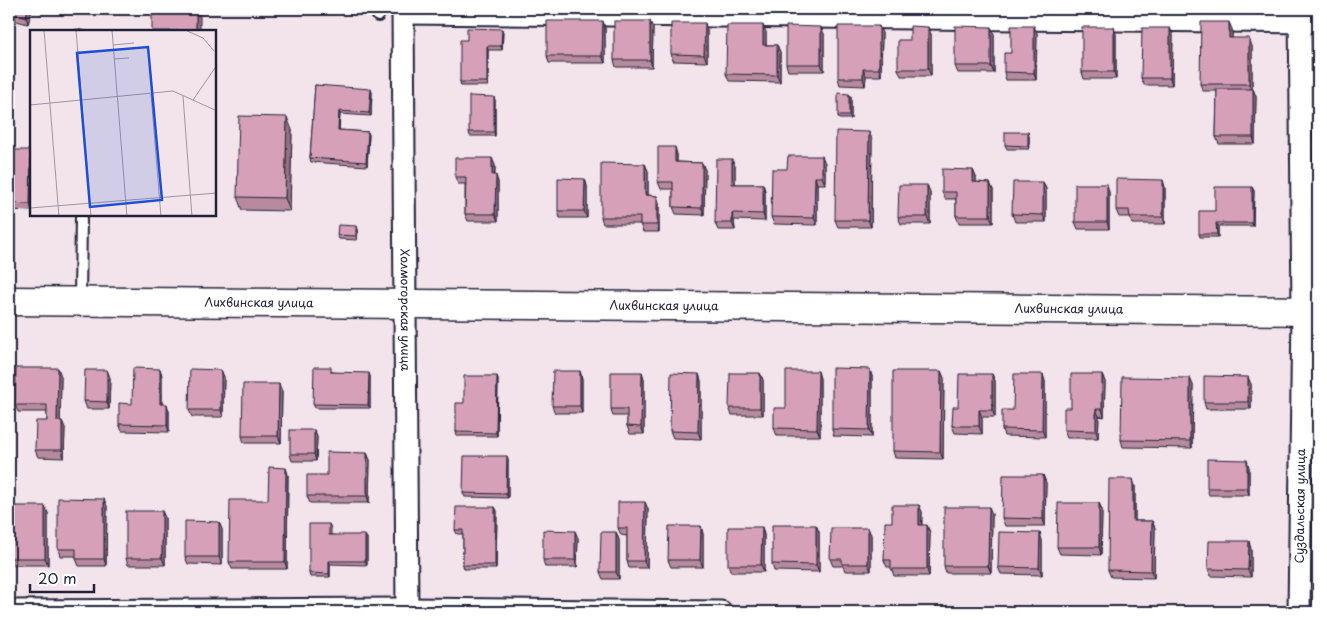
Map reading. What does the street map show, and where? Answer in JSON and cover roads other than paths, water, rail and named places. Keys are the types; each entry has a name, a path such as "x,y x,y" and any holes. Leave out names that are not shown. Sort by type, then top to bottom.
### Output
{"main road":[{"name":"Лихвинская улица","path":"9,301 1311,311"}],"street":[{"path":"403,11 1306,17"},
{"name":"Холмогорская улица","path":"403,11 407,611"},
{"name":"Суздальская улица","path":"1299,612 1311,311 1306,17"},
{"path":"9,611 721,612"}],"lane":[{"path":"80,302 81,216"}]}
